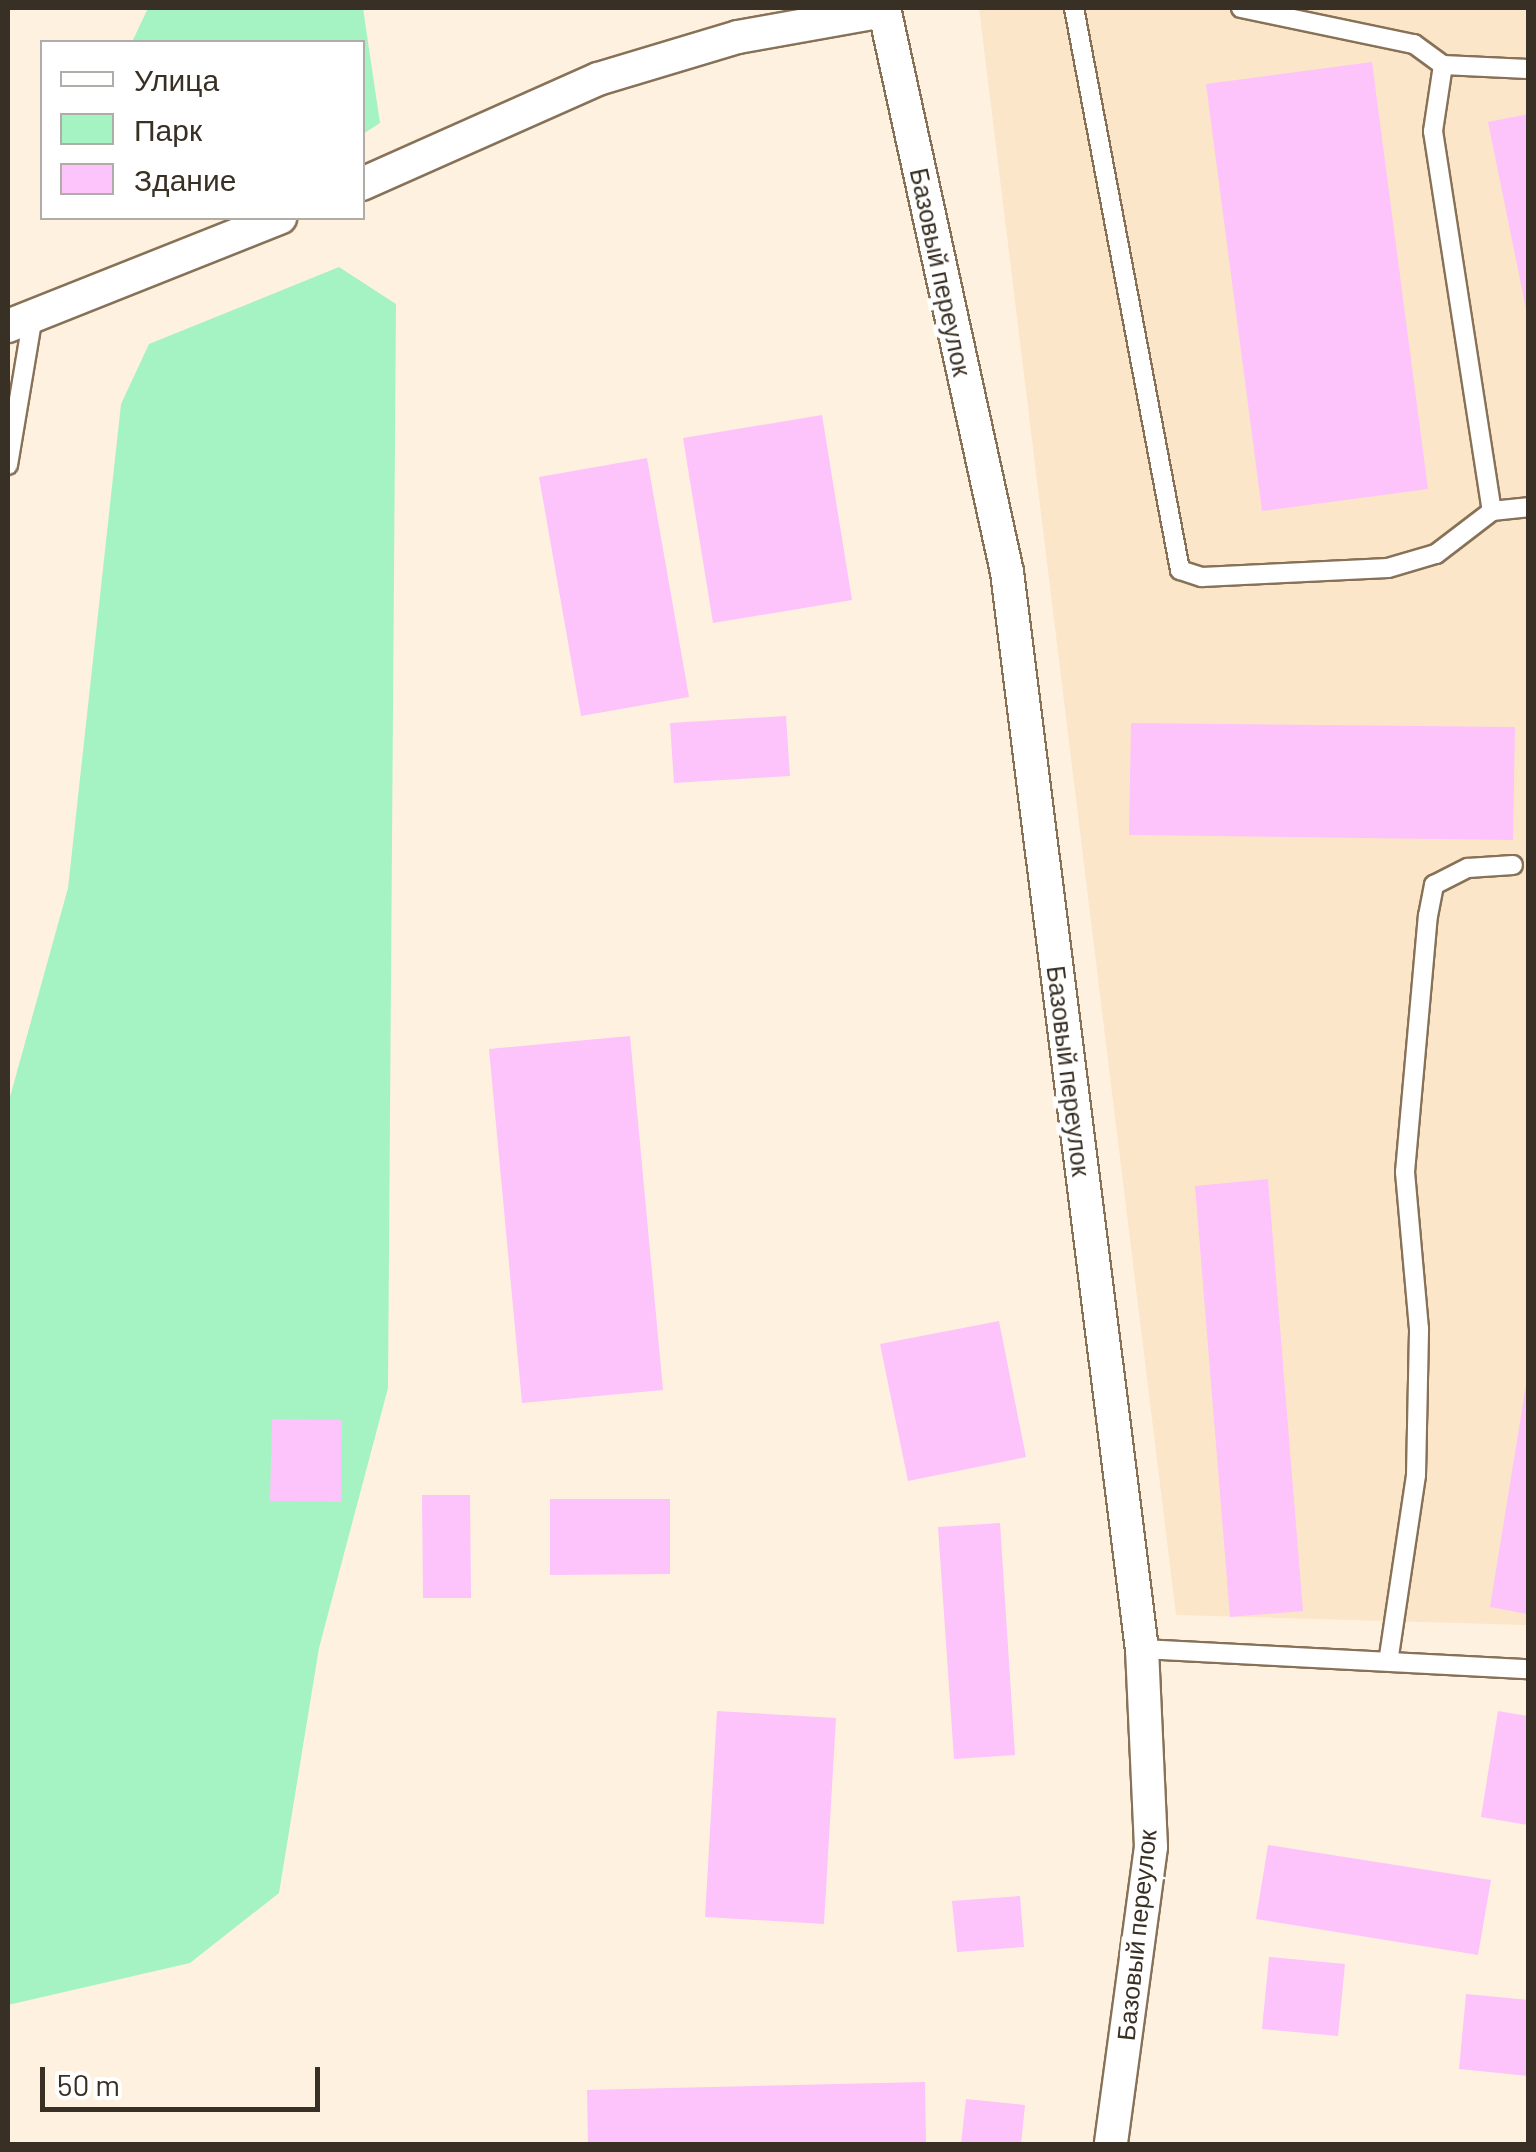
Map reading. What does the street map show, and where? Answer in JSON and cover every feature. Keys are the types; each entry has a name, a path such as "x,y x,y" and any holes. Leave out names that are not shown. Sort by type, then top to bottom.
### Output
{"street":[{"path":"365,183 598,78 738,36 890,9"},
{"name":"Базовый переулок","path":"890,9 1006,572 1142,1649 1151,1847 1111,2144"},
{"path":"20,321 275,220"}],"lane":[{"path":"1074,8 1180,570 1202,578 1388,568 1436,554 1492,510 1528,508"},
{"path":"1241,8 1414,44 1443,65 1528,70"},
{"path":"1443,65 1434,131 1492,510"},
{"path":"8,465 20,321"},
{"path":"1389,1656 1416,1475 1419,1329 1405,1172 1428,916 1434,886 1468,868 1513,865"},
{"path":"1142,1649 1389,1656 1528,1669"}],"shaded area":[{"path":"979,8 1528,8 1528,1625 1176,1615"}],"green space":[{"path":"148,8 363,8 380,123 365,133 365,40 133,40"},
{"path":"339,267 396,304 388,1388 319,1648 279,1893 190,1963 8,2005 8,1104 68,888 121,404 149,344"}],"building":[{"path":"1372,62 1428,489 1262,511 1206,84"},
{"path":"1528,114 1528,314 1527,314 1488,122"},
{"path":"822,415 852,600 713,623 683,438"},
{"path":"647,458 689,697 581,716 539,477"},
{"path":"786,716 790,776 674,783 670,723"},
{"path":"1131,723 1515,727 1513,840 1129,835"},
{"path":"630,1036 663,1390 522,1403 489,1049"},
{"path":"1268,1179 1303,1611 1230,1617 1195,1186"},
{"path":"999,1321 1026,1457 908,1481 880,1344"},
{"path":"1528,1386 1528,1614 1490,1607"},
{"path":"272,1419 342,1420 341,1502 270,1501"},
{"path":"422,1495 470,1495 471,1598 423,1598"},
{"path":"550,1499 670,1499 670,1574 550,1575"},
{"path":"1000,1523 1015,1755 954,1759 938,1527"},
{"path":"717,1711 836,1718 824,1924 705,1917"},
{"path":"1498,1711 1528,1716 1528,1825 1481,1817"},
{"path":"1268,1845 1491,1880 1478,1955 1256,1919"},
{"path":"1020,1896 1024,1947 957,1952 952,1901"},
{"path":"1269,1957 1345,1964 1338,2036 1262,2029"},
{"path":"1466,1994 1528,2000 1528,2076 1459,2069"},
{"path":"925,2082 926,2144 588,2144 587,2090"},
{"path":"966,2099 1025,2105 1021,2144 961,2144"}]}
